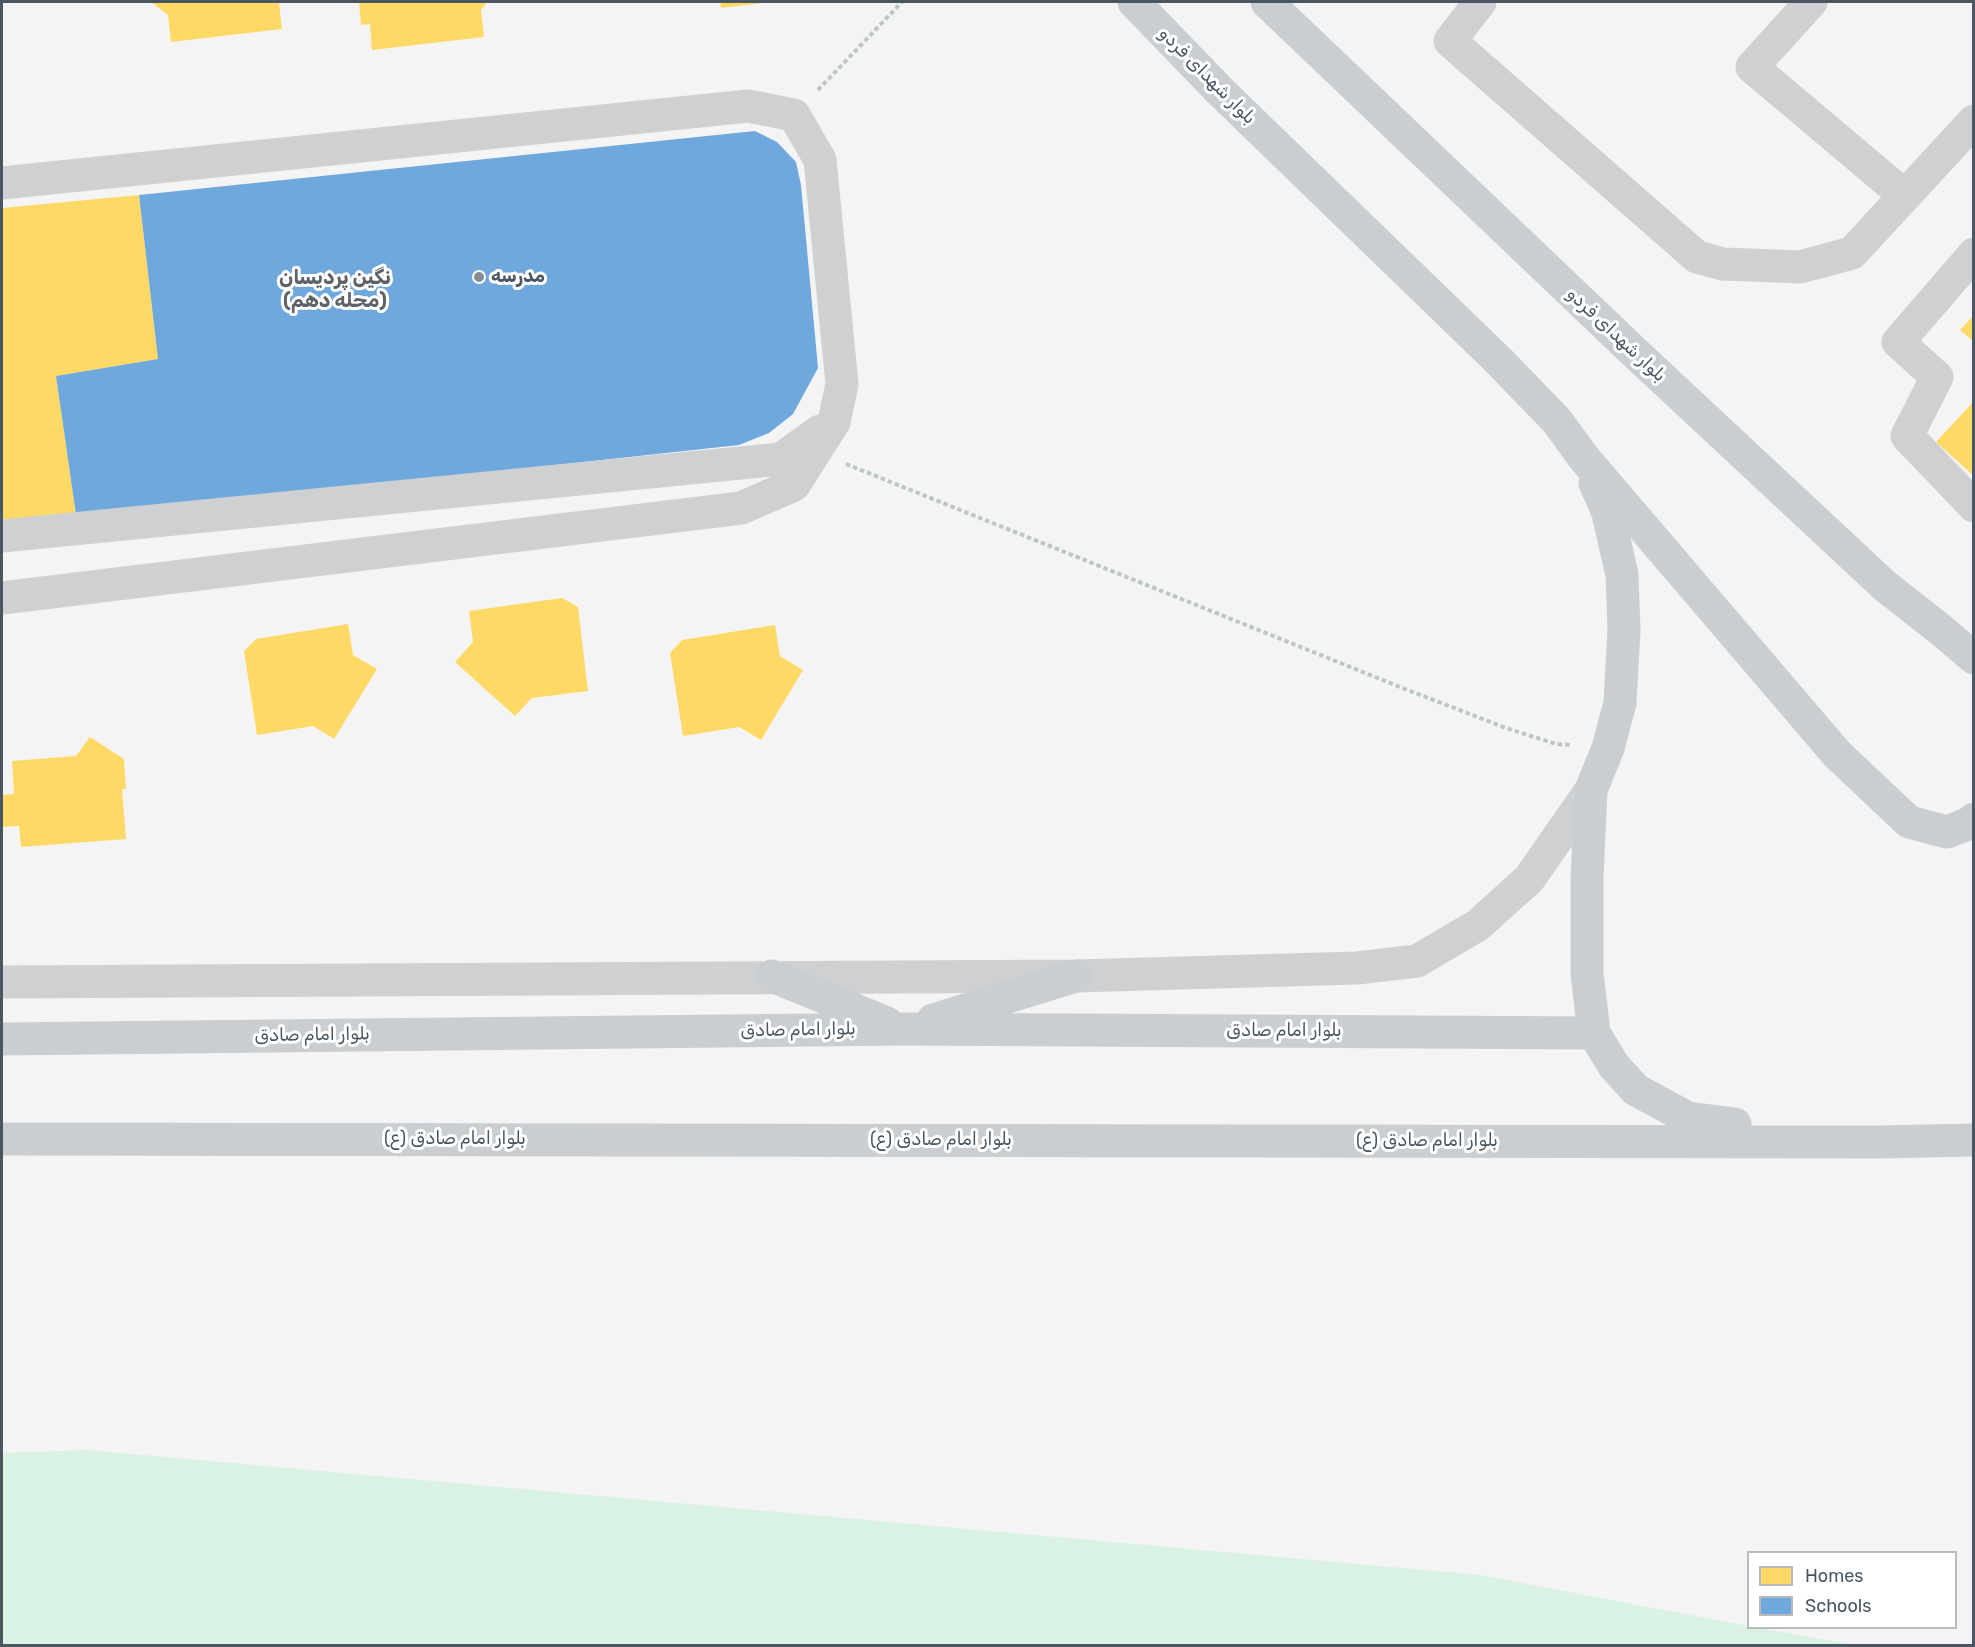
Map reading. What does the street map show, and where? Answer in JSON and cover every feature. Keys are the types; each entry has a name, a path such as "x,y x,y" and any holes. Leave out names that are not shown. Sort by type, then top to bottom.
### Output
{"main road":[{"name":"بلوار شهدای فردو","path":"1134,2 1221,92 1498,361 1557,421 1584,458"},
{"name":"بلوار شهدای فردو","path":"1267,2 1616,335 1867,570 1974,658"},
{"path":"1584,458 1608,513 1622,575 1624,630 1620,703 1608,748 1591,790 1587,878 1587,973 1594,1033 1614,1066 1636,1090 1688,1118 1880,1142 1974,1140"},
{"path":"1584,458 1837,754 1909,822 1947,832 1968,824 1974,819"},
{"path":"1941,630 1974,647"},
{"path":"772,976 902,1029 1076,976"},
{"name":"بلوار امام صادق","path":"2,1039 902,1029 1594,1033"},
{"name":"بلوار امام صادق (ع)","path":"2,1139 1880,1142"}],"street":[{"path":"1480,2 1450,40 1697,257 1723,264 1800,267 1852,253 1974,122"},
{"path":"1811,2 1752,67 1905,196"},
{"path":"2,183 748,106 794,115 820,160 842,384 834,422 794,485 741,507 2,598"},
{"path":"1974,254 1898,342 1937,377 1906,436 1974,506"},
{"path":"2,536 781,459 834,422"},
{"path":"2,982 1076,976 1357,968 1417,961 1478,925 1529,879 1591,790"}],"path":[{"path":"794,115 902,2"},
{"path":"815,452 1506,728 1556,744 1608,748"}],"green space":[{"path":"87,1450 1480,1575 1747,1626 1747,1629 1765,1629 1854,1645 2,1645 2,1453"}],"building: Homes":[{"path":"151,2 283,2 279,3 282,29 171,42 168,15"},
{"path":"359,2 487,2 481,10 484,37 372,50 370,24 361,25"},
{"path":"720,2 762,2 762,3 721,8"},
{"path":"139,195 158,359 56,376 76,515 2,523 2,208"},
{"path":"1974,315 1974,342 1960,330"},
{"path":"1974,401 1974,476 1936,442"},
{"path":"562,598 578,607 588,691 532,698 515,716 455,662 473,642 469,611"},
{"path":"348,624 353,655 377,669 334,739 313,726 257,735 244,651 256,639"},
{"path":"775,625 780,656 803,670 761,740 739,727 683,736 670,653 682,640"},
{"path":"90,737 124,759 126,789 122,789 126,839 21,847 19,826 2,827 2,795 14,794 12,761 76,756"}],"building: Schools":[{"name":"مدرسه","path":"755,131 777,142 796,162 801,185 818,368 793,414 769,433 739,445 173,507 76,515 56,376 158,359 139,195"}],"place":[{"name":"مدرسه","path":"479,277"}],"district":[{"name":"نگین پردیسان (محله دهم)","path":"335,290"}]}
